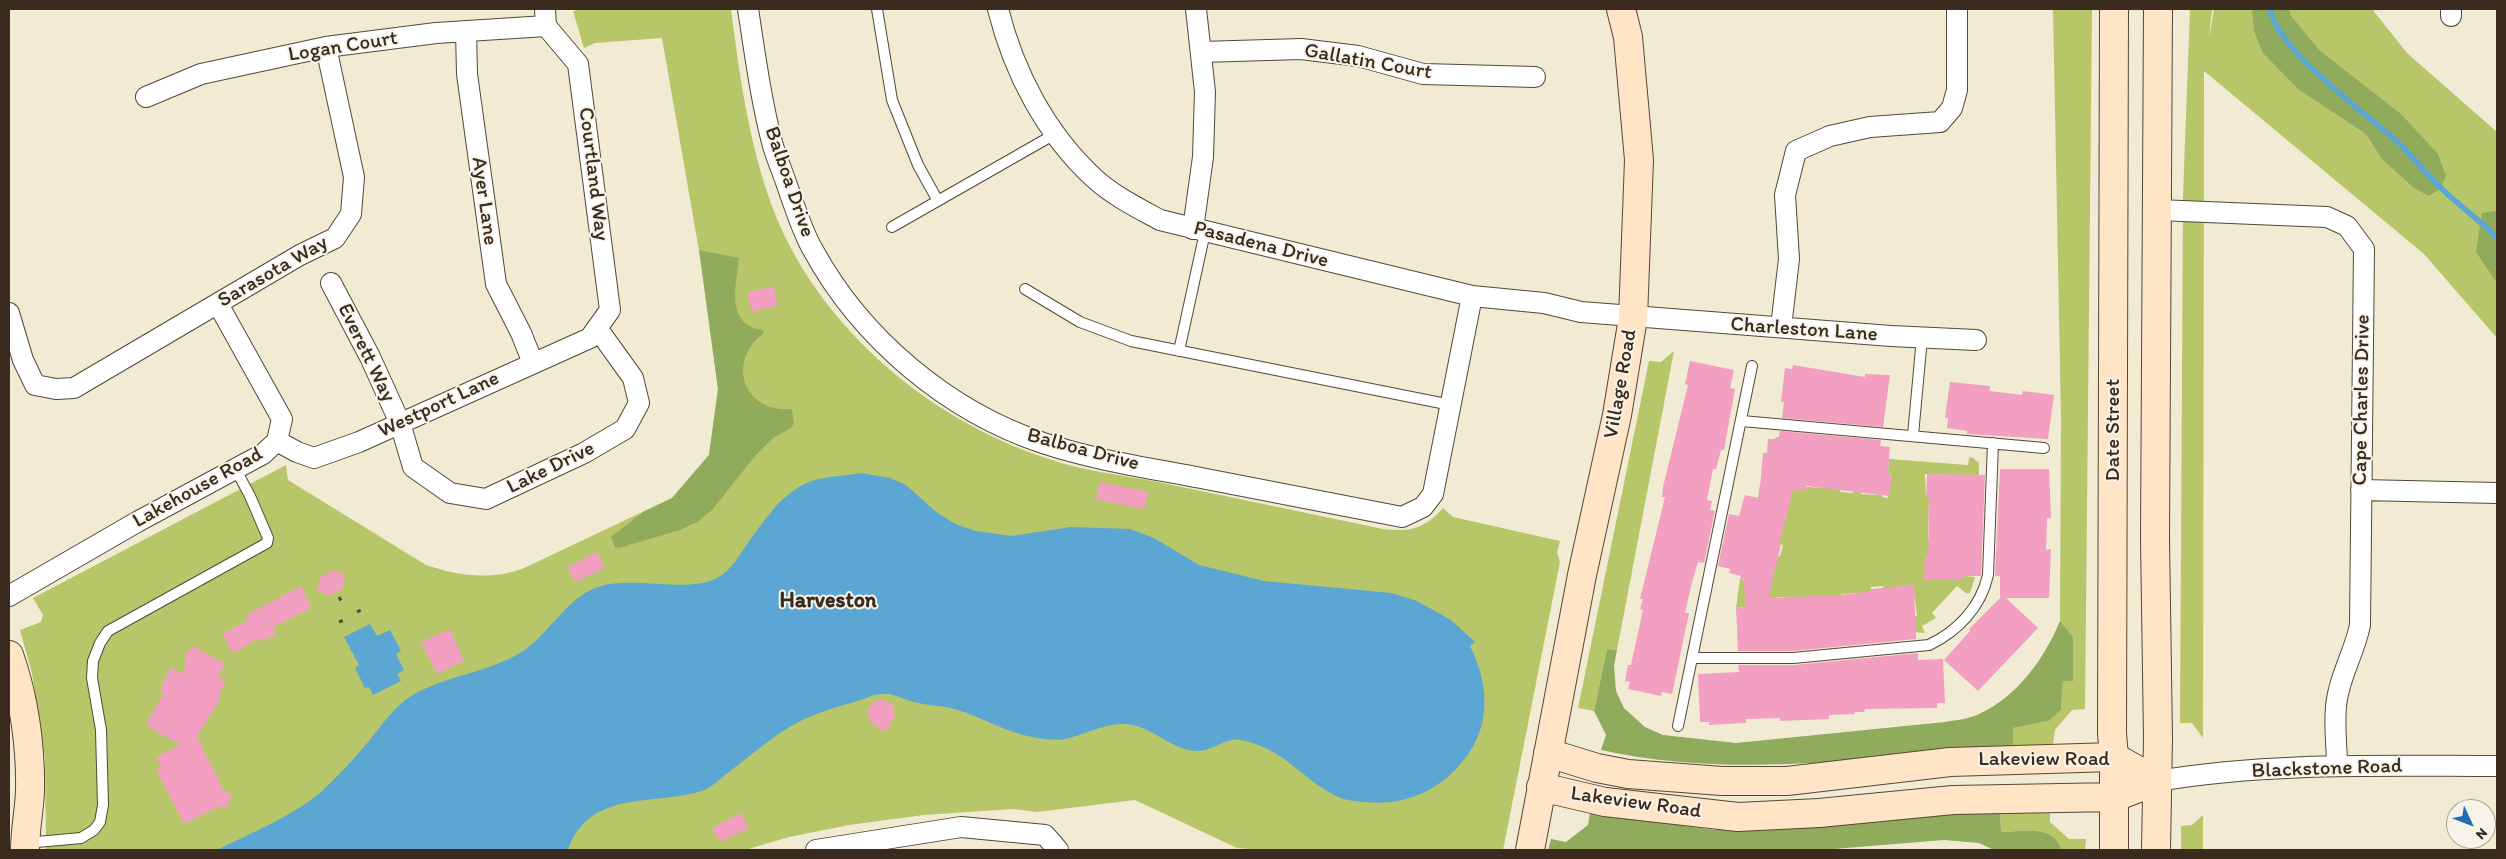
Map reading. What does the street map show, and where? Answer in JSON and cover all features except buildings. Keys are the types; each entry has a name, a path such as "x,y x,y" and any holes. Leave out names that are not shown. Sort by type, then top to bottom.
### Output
{"street":[{"name":"Balboa Drive","path":"748,9 773,146 812,248 852,309 878,338 913,369 958,402 1001,426 1041,443 1077,453 1402,517 1423,507 1433,494 1472,296"},
{"name":"Pasadena Drive","path":"998,9 1005,38 1035,105 1066,150 1097,180 1136,207 1160,220 1472,296 1544,303 1581,312 1633,318"},
{"path":"1196,9 1205,92 1199,230"},
{"name":"Village Road","path":"1530,850 1582,575 1617,415 1633,318 1639,160 1628,37 1622,9"},
{"path":"1781,328 1789,260 1785,194 1796,151 1830,136 1862,129 1940,122 1952,108 1957,90 1957,9"},
{"name":"Date Street","path":"2114,9 2112,732 2115,797 2114,850"},
{"name":"Date Street","path":"2156,850 2155,540 2158,9"},
{"name":"Logan Court","path":"146,98 201,74 326,47 436,32 466,31 546,18"},
{"name":"Courtland Way","path":"546,18 578,64 582,85 610,310 597,328"},
{"name":"Ayer Lane","path":"466,31 467,74 496,284 521,333 533,363"},
{"name":"Sarasota Way","path":"9,313 23,360 35,385 56,389 74,388 300,255 335,238 351,214 354,178 326,47"},
{"name":"Gallatin Court","path":"1201,52 1301,49 1358,56 1423,74 1535,77"},
{"name":"Cape Charles Drive","path":"2158,210 2327,217 2347,226 2364,249 2360,625 2356,645 2345,670 2337,700 2337,766"},
{"name":"Everett Way","path":"331,283 370,357 400,423"},
{"name":"Lakehouse Road","path":"9,596 137,522 236,470 263,454 277,441 282,419 218,304"},
{"name":"Charleston Lane","path":"1633,318 1976,340"},
{"name":"Westport Lane","path":"277,441 296,452 314,458 359,442 590,338 597,328"},
{"name":"Lake Drive","path":"400,423 413,467 450,493 486,499 584,453 625,429 639,403 633,378 597,328"},
{"path":"2361,490 2497,493"},
{"path":"9,655 22,706 27,746 30,791 25,847"},
{"name":"Lakeview Road","path":"1548,754 1597,768 1628,774 1722,781 1786,781 1950,762 2114,757 2157,782"},
{"name":"Blackstone Road","path":"2157,782 2194,775 2337,766 2497,766"},
{"name":"Lakeview Road","path":"1541,788 1605,802 1738,816 1819,813 1953,800 2115,797 2157,782"},
{"path":"816,850 960,827 1045,835 1058,850"}],"lane":[{"path":"877,9 892,100 918,165 938,201"},
{"path":"892,227 1055,134"},
{"path":"1179,351 1199,230"},
{"path":"1025,289 1054,308 1100,331 1131,341 1451,405"},
{"path":"1913,435 1922,338"},
{"path":"1678,726 1752,366"},
{"path":"1742,421 2044,448"},
{"path":"1692,658 1793,658 1929,645 1946,637 1970,613 1985,593 1988,575 1993,443"},
{"path":"25,847 81,838 94,830 100,822 103,805 101,730 92,678 93,661 108,631 268,543 268,538 252,500 236,470"}],"path":[{"path":"339,597 343,604"},
{"path":"339,622 344,620"}],"green space":[{"path":"585,9 731,9 754,147 767,192 786,238 811,281 841,321 876,358 916,390 958,418 1003,441 1049,459 1089,470 1158,482 1383,529 1402,530 1416,528 1430,521 1443,508 1453,517 1560,541 1557,552 1560,562 1503,850 1263,850 1237,848 1135,800 1037,812 1013,809 924,815 849,825 789,837 745,850 46,850 45,759 32,673 20,630 41,622 43,615 33,598 286,465 288,480 426,565 462,574 498,575 522,569 672,498 709,455 718,389 701,262 662,38 595,43 584,48 573,11"},
{"path":"2053,9 2092,9 2085,709 2072,710 2055,730 2053,745 2013,746 2013,728 2049,721 2061,710 2063,681 2072,681 2073,638 2060,621 2061,418"},
{"path":"2190,9 2212,9 2209,39 2214,9 2372,9 2407,53 2497,132 2497,338 2424,254 2204,71 2203,738 2192,723 2180,723 2183,195"},
{"path":"2252,9 2289,9 2291,16 2319,50 2401,114 2438,154 2446,176 2441,188 2429,196 2414,188 2382,159 2366,134 2298,89 2263,53 2254,31"},
{"path":"2496,211 2497,283 2476,252 2482,213"},
{"path":"699,250 739,258 735,291 738,312 743,321 751,327 763,330 764,333 752,345 745,357 743,371 745,383 752,395 762,403 775,408 792,409 794,423 791,428 773,438 755,456 712,510 697,522 680,530 619,548 615,547 611,537 643,512 672,498 709,455 718,389"},
{"path":"1674,351 1617,650 1607,649 1594,711 1578,708 1649,361 1661,362"},
{"path":"1972,457 1979,463 1979,476 1925,474 1926,498 1929,498 1928,540 1930,540 1930,555 1925,555 1925,571 1929,579 1962,579 1963,576 1975,577 1970,593 1966,593 1957,586 1932,613 1936,618 1922,626 1925,633 1911,632 1914,617 1917,616 1913,585 1884,590 1883,586 1871,587 1871,592 1841,594 1841,599 1788,600 1787,597 1776,597 1776,602 1745,603 1745,607 1736,608 1740,579 1771,586 1776,556 1780,556 1783,545 1778,544 1787,514 1758,498 1760,484 1841,489 1840,492 1853,493 1853,490 1861,490 1861,494 1877,495 1878,492 1882,492 1882,497 1888,498 1892,474 1888,473 1889,459 1968,465 1969,458"},
{"path":"2060,621 2073,637 2073,681 2063,681 2061,710 2049,721 2013,728 2013,746 1858,760 1755,765 1703,764 1652,759 1601,750 1606,735 1594,711 1607,649 1617,650 1614,666 1616,691 1624,708 1645,727 1663,735 1736,743 1945,722 1975,716 1993,706 2018,687 2038,662"},
{"path":"2050,809 2050,822 2069,839 2086,839 2085,850 2062,850 2052,836 2036,831 2001,832 2000,811"},
{"path":"2000,811 2001,832 2028,830 2045,833 2052,836 2058,842 2062,850 1994,850 1979,843 1944,840 1822,850 1548,850 1551,839 1566,842 1588,825 1590,813 1715,830 1787,828"},
{"path":"2203,815 2203,850 2181,850 2181,826 2192,825"}],"water":[{"path":"861,473 890,478 906,485 935,511 955,524 976,531 1011,536 1071,527 1130,529 1154,538 1199,565 1264,581 1391,593 1417,601 1451,620 1475,642 1470,646 1480,672 1484,700 1484,713 1476,740 1469,753 1459,765 1437,785 1410,798 1380,803 1364,802 1344,799 1328,792 1283,758 1257,744 1241,740 1230,740 1209,749 1188,750 1135,725 1125,724 1102,727 1065,739 1044,739 1013,732 953,708 910,701 890,694 879,694 820,712 792,725 702,791 624,803 607,808 591,817 578,831 568,850 217,850 273,823 313,798 352,761 393,711 411,696 438,683 496,664 523,651 541,636 565,609 583,594 608,584 679,585 710,581 731,567 770,513 795,490 815,480"},
{"path":"370,624 377,636 390,630 401,651 396,654 404,670 397,674 401,681 373,695 369,687 365,688 355,668 359,665 344,637"}],"waterway":[{"path":"2270,9 2276,25 2304,60 2322,78 2399,143 2440,187 2497,238"}],"district":[{"name":"Harveston","path":"828,601"}]}
